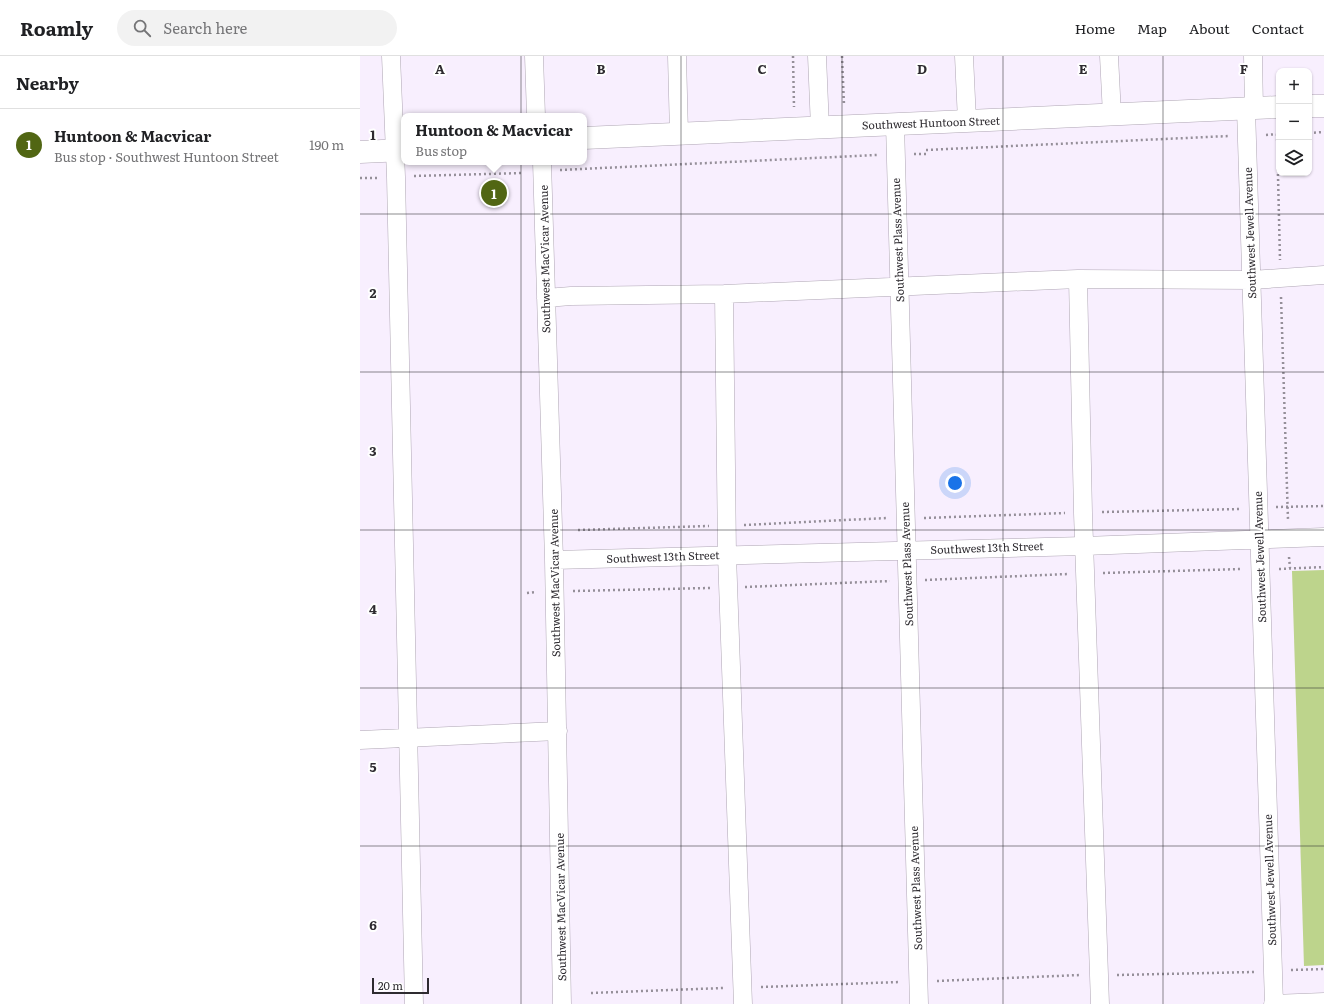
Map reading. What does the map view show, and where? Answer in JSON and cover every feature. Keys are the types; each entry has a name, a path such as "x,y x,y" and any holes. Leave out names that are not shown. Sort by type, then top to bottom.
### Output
{"main road":[{"path":"1312,106 1324,106"},
{"name":"Southwest Huntoon Street","path":"587,138 1276,108"},
{"path":"360,152 399,150"}],"street":[{"path":"391,56 399,150 396,177 414,1004"},
{"path":"534,56 536,113"},
{"path":"676,56 679,134"},
{"path":"817,56 820,128"},
{"path":"964,56 967,121"},
{"path":"1110,56 1112,115"},
{"name":"Southwest Jewell Avenue","path":"1253,56 1247,135 1274,1004"},
{"name":"Southwest Plass Avenue","path":"895,124 919,1004"},
{"name":"Southwest MacVicar Avenue","path":"543,167 558,731 562,1004"},
{"path":"546,298 571,296 724,294 1078,279 1252,280 1324,275"},
{"path":"1078,279 1084,546 1100,1004"},
{"path":"724,294 727,555 743,996"},
{"name":"Southwest 13th Street","path":"554,560 1084,546 1324,537"},
{"path":"360,740 558,731"},
{"path":"1274,1004 1324,1002"}],"path":[{"path":"793,56 794,107"},
{"path":"842,56 844,105"},
{"path":"1312,133 1324,132"},
{"path":"360,178 543,167 576,169 1276,134"},
{"path":"1278,140 1280,278 1290,568"},
{"path":"578,530 727,526 906,518 1324,506"},
{"path":"591,993 743,996 918,981 1099,975 1238,973 1324,969"}],"green space":[{"path":"1324,570 1324,965 1304,966 1292,571"}],"place":[{"name":"Huntoon & Macvicar","path":"494,193"}]}
